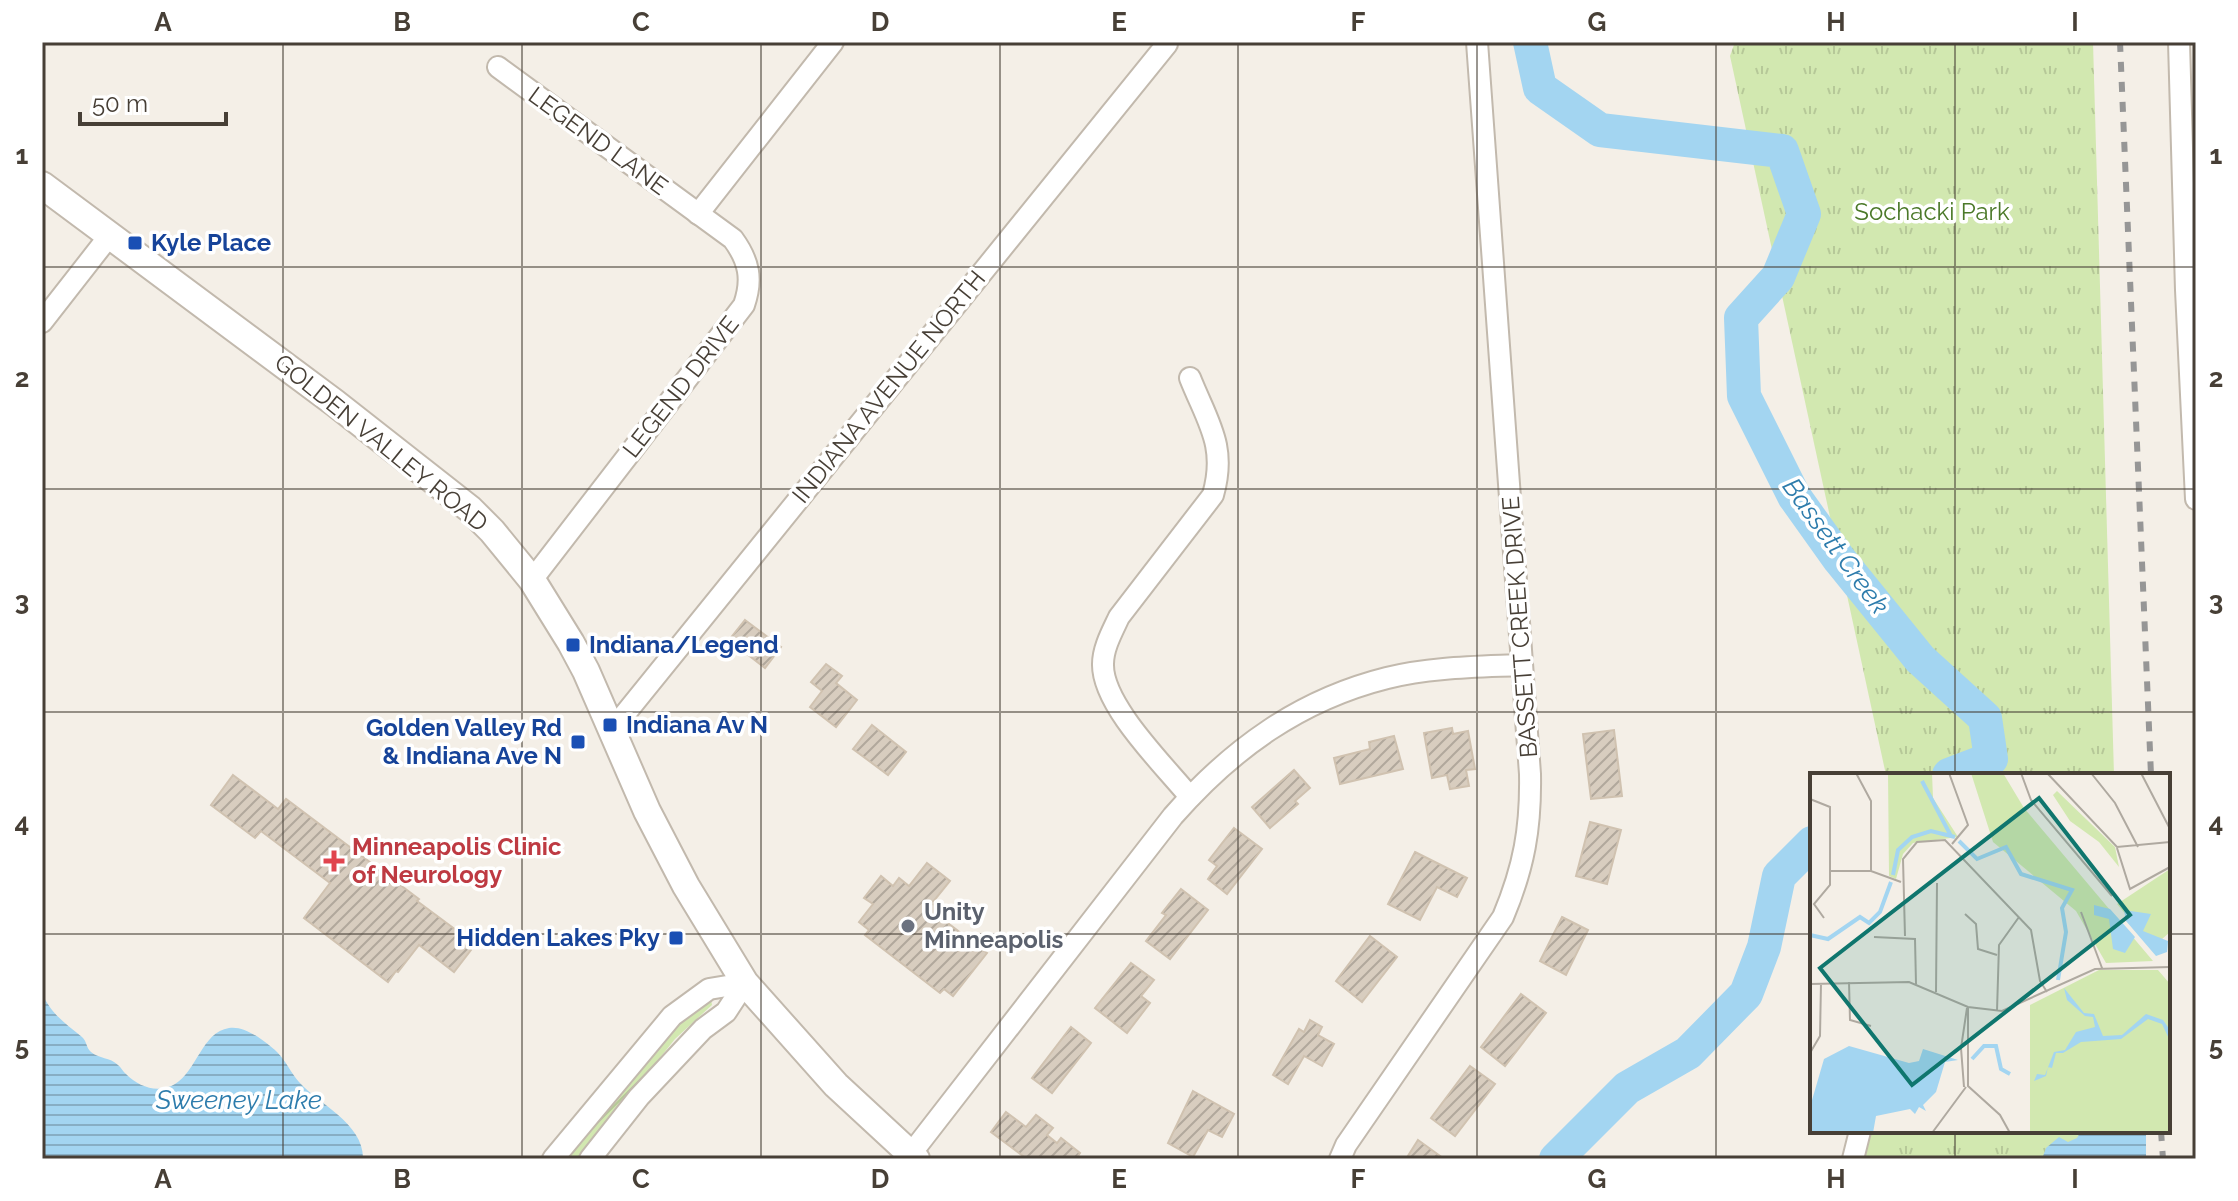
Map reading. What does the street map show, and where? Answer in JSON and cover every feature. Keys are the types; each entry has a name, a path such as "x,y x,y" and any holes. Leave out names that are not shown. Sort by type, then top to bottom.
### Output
{"street":[{"path":"698,214 833,42"},
{"name":"BASSETT CREEK DRIVE","path":"1340,1159 1346,1145 1503,917 1518,880 1528,842 1531,804 1477,42"},
{"path":"2179,42 2196,499"},
{"name":"INDIANA AVENUE NORTH","path":"612,730 1167,44"},
{"name":"LEGEND LANE","path":"498,67 698,214"},
{"name":"GOLDEN VALLEY ROAD","path":"42,185 335,403 470,509 512,554 573,645 647,811 680,874 745,983 836,1085 913,1157"},
{"name":"LEGEND DRIVE","path":"532,580 744,305 750,288 749,268 744,254 733,239 698,214"},
{"path":"42,322 110,235"},
{"path":"1190,378 1218,447 1220,472 1213,495 1119,617 1108,640 1103,664 1107,689 1119,711 1190,797"},
{"path":"913,1157 1052,970 1190,797 1247,744 1291,716 1387,678 1426,671 1522,665"},
{"path":"553,1159 672,1016 709,989 745,983"},
{"path":"590,1159 639,1097 703,1029 726,1012 745,983"},
{"path":"1853,1159 1860,1133"}],"green space":[{"name":"Sochacki Park","path":"1735,42 2093,42 2114,773 1886,773 1730,56"},
{"path":"711,999 712,1005 675,1039 579,1159 562,1159 667,1030"},
{"path":"1871,1133 2131,1133 2132,1159 1863,1159"}],"water":[{"name":"Sweeney Lake","path":"42,993 54,1012 84,1039 91,1052 115,1062 131,1079 149,1088 169,1087 183,1078 206,1044 220,1031 235,1028 248,1032 277,1052 299,1082 349,1125 361,1147 363,1159 42,1159"},
{"path":"2080,1133 2146,1133 2146,1159 2042,1159 2046,1148 2059,1137 2068,1142"}],"building":[{"path":"745,620 781,647 765,668 729,640"},
{"path":"826,664 842,676 836,683 857,700 836,727 810,707 822,691 811,682"},
{"path":"872,725 906,752 888,775 853,749"},
{"path":"1452,728 1453,734 1468,731 1475,769 1466,770 1469,786 1450,789 1447,775 1432,778 1424,733"},
{"path":"1614,730 1622,796 1591,799 1583,734"},
{"path":"1394,736 1403,769 1340,784 1334,758 1370,749 1369,742"},
{"path":"1294,770 1310,788 1295,801 1298,804 1270,828 1252,807"},
{"name":"Minneapolis Clinic of Neurology","path":"233,775 278,809 286,799 460,933 456,939 471,950 454,972 419,945 388,982 304,918 330,883 261,831 255,838 211,805"},
{"path":"1590,822 1621,830 1607,884 1576,876"},
{"path":"1234,828 1262,849 1227,894 1208,879 1217,866 1209,860"},
{"path":"1415,852 1467,878 1457,897 1437,887 1420,920 1388,904"},
{"name":"Unity Minneapolis","path":"927,863 950,881 932,903 940,909 936,914 987,953 953,996 944,989 940,993 865,935 869,930 859,922 873,904 864,898 881,876 893,886 899,878 909,886"},
{"path":"1181,889 1208,910 1170,959 1146,941"},
{"path":"1562,917 1588,930 1566,975 1540,961"},
{"path":"1370,936 1397,957 1362,1002 1336,981"},
{"path":"1131,963 1154,980 1141,996 1150,1003 1127,1033 1095,1008"},
{"path":"1521,994 1546,1013 1505,1066 1481,1047"},
{"path":"1310,1020 1322,1027 1318,1035 1334,1044 1322,1066 1304,1056 1288,1084 1273,1075 1299,1029 1304,1032"},
{"path":"1071,1027 1091,1043 1052,1093 1032,1078"},
{"path":"1470,1066 1495,1084 1455,1136 1431,1118"},
{"path":"1193,1091 1234,1114 1222,1137 1208,1130 1193,1157 1168,1143"},
{"path":"1006,1112 1026,1127 1036,1115 1053,1128 1047,1135 1057,1143 1061,1138 1080,1153 1076,1159 1027,1159 991,1132"},
{"path":"1418,1140 1443,1158 1406,1159"}],"waterway":[{"name":"Bassett Creek","path":"1530,42 1540,88 1600,130 1782,151 1804,214 1778,277 1741,318 1744,396 1794,496 1839,559 1920,659 1985,718 1991,759 1954,773"},
{"name":"Bassett Creek","path":"1556,1159 1627,1088 1688,1053 1746,994 1764,947 1779,876 1810,845"}],"railway":[{"path":"2120,42 2151,773"},
{"path":"2161,1133 2163,1159"}],"place":[{"name":"Kyle Place","path":"135,243"},
{"name":"Indiana/Legend","path":"573,645"},
{"name":"Indiana Av N","path":"610,725"},
{"name":"Golden Valley Rd & Indiana Ave N","path":"578,742"},
{"name":"Minneapolis Clinic of Neurology","path":"334,861"},
{"name":"Unity Minneapolis","path":"908,926"},
{"name":"Hidden Lakes Pky","path":"676,938"}]}
